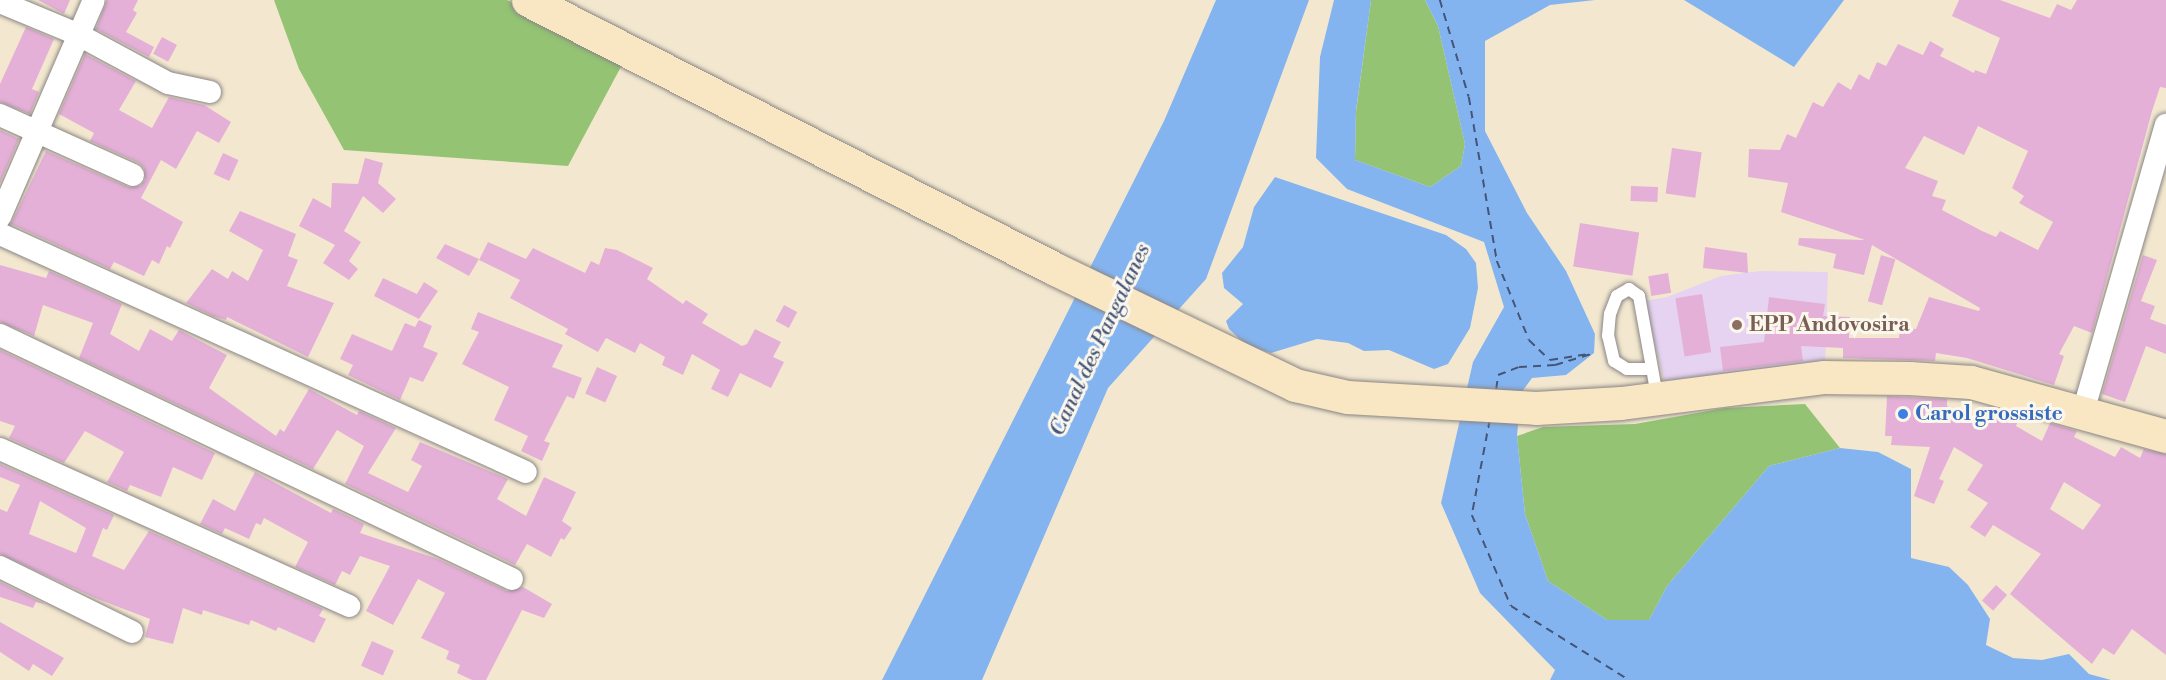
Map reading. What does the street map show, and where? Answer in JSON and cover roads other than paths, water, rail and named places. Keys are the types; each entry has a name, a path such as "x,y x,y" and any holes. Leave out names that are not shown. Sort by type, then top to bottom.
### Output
{"street":[{"path":"0,217 77,34 94,0"},
{"path":"528,0 1183,333 1295,385 1347,397 1536,408 1622,404 1654,383 1824,377 1909,378 1971,382 2166,436"},
{"path":"0,2 77,34 168,83 210,92"},
{"path":"0,115 133,175"},
{"path":"2084,412 2166,125"},
{"path":"0,234 526,472"},
{"path":"0,335 512,579"},
{"path":"0,449 349,606"},
{"path":"0,567 132,632"}],"lane":[{"path":"1629,289 1639,296 1654,383 1614,361 1608,336 1610,314 1617,296 1629,289"}],"water":[{"name":"Canal des Pangalanes","path":"1216,0 1309,0 1206,279 1108,388 982,680 882,680 1164,121"},
{"path":"1334,0 1371,0 1356,111 1355,160 1430,187 1461,166 1465,144 1438,26 1425,0 1595,0 1550,5 1485,41 1485,131 1527,213 1566,271 1595,334 1594,353 1566,375 1532,378 1521,393 1517,436 1525,514 1548,581 1607,620 1649,620 1667,586 1769,466 1840,448 1878,452 1911,469 1911,558 1949,567 1968,585 1990,619 1986,645 2013,658 2042,660 2069,654 2089,674 2111,680 1550,680 1555,670 1480,593 1441,503 1473,362 1504,307 1484,242 1347,189 1316,158 1320,57"},
{"path":"1684,0 1844,0 1794,67"},
{"path":"1275,177 1446,235 1466,249 1476,263 1478,288 1470,328 1448,364 1434,369 1389,350 1364,351 1348,343 1317,339 1271,353 1247,346 1229,329 1226,321 1243,304 1224,288 1222,273 1243,247 1254,207"}],"place":[{"name":"EPP Andovosira","path":"1737,325"},
{"name":"Carol grossiste","path":"1903,414"}]}
